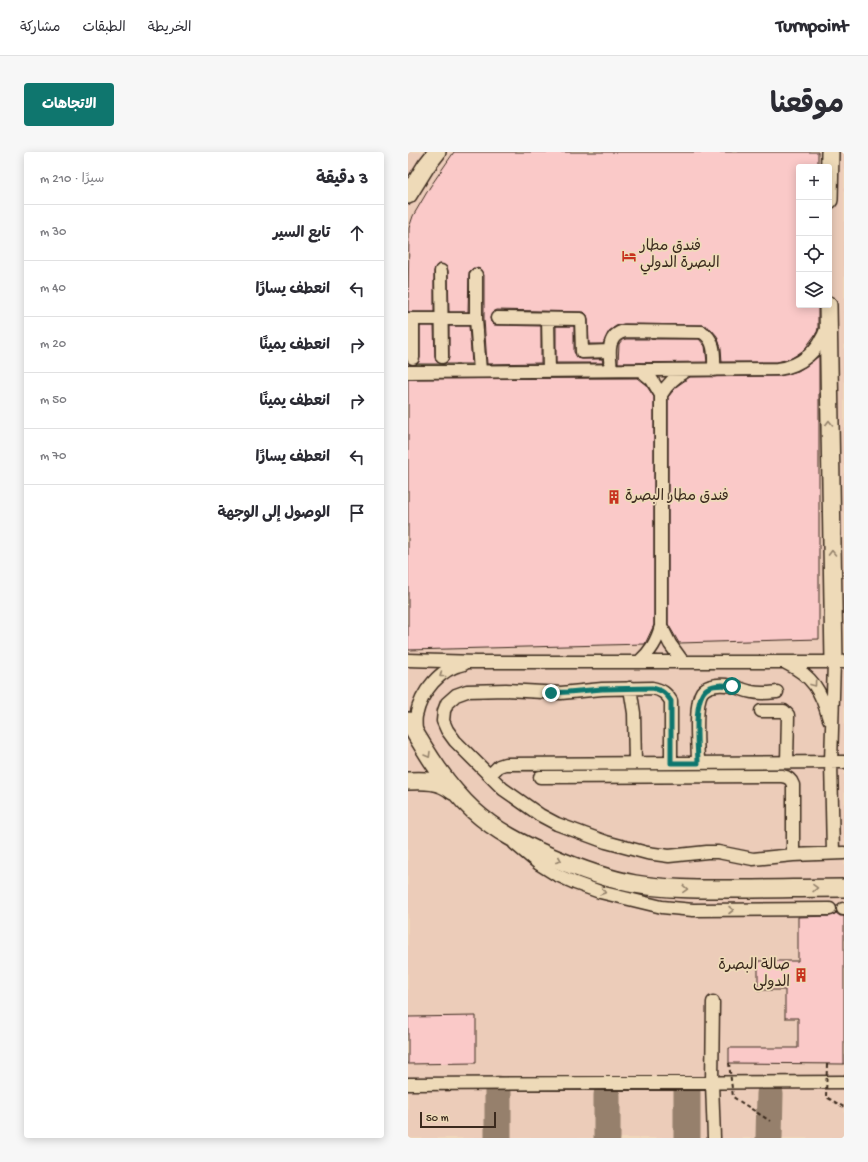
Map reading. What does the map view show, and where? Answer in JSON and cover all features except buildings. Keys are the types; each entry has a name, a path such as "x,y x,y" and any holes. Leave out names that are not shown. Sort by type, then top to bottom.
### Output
{"highway":[{"path":"408,195 426,166 437,152"},
{"path":"830,152 830,164"},
{"path":"828,308 839,662"},
{"path":"412,728 433,763 449,785 474,811 499,830 520,843 573,866 602,876 634,884 666,888 844,888"},
{"path":"408,781 437,782 449,787 464,800"}],"lane":[{"path":"441,271 442,357"},
{"path":"476,275 476,318 480,371"},
{"path":"413,358 411,319 476,318"},
{"path":"497,318 581,319 582,352 609,351"},
{"path":"548,318 549,371"},
{"path":"408,372 778,369 799,363 814,351 824,336 828,326"},
{"path":"611,370 609,347 613,338 620,332 702,332 710,338 712,343 714,370"},
{"path":"640,370 652,380 662,395"},
{"path":"639,662 654,646 661,626 662,395 668,384 674,378 689,370"},
{"path":"661,626 670,644 683,662"},
{"path":"408,660 477,662 839,662 832,732 831,762 838,853 753,859 718,852 669,856 646,853 606,842 557,824 540,815 503,789 460,746 447,730 443,721 444,711 447,703 456,695 467,691 506,690 561,693 602,689 660,689 667,694 671,701 671,763"},
{"path":"784,661 798,668 811,679 820,693 832,732"},
{"path":"412,728 421,700 430,684 449,670 460,665 477,662"},
{"path":"698,763 698,704 702,692 715,685 724,685 751,692 777,692"},
{"path":"630,688 634,713 635,763"},
{"path":"761,711 784,711 788,715 787,762"},
{"path":"490,775 499,766 505,764 844,762"},
{"path":"540,776 787,777 791,780 792,785 793,855"},
{"path":"499,830 527,855 555,874 600,892 655,906 693,910 830,909"},
{"path":"713,1002 712,1083 714,1138"},
{"path":"408,1084 844,1082"}],"path":[{"path":"729,1064 733,1097 770,1121"},
{"path":"827,1064 826,1097 844,1107"}],"shaded area":[{"path":"408,152 844,152 844,1138 408,1138"}],"green space":[{"path":"476,362 476,367 414,368 414,363"}],"taxiway":[{"path":"498,1089 498,1138"},
{"path":"687,1090 687,1138"},
{"path":"769,1138 770,1094"},
{"path":"607,1095 607,1138"}],"place":[{"name":"فندق مطار البصرة الدولي","path":"629,256"},
{"name":"فندق مطار البصرة","path":"614,497"},
{"name":"صالة البصرة الدولى","path":"801,975"}],"route":[{"path":"551,693 602,689 660,689 667,694 671,701 671,763 698,763 698,704 702,692 715,685 732,686"}]}
